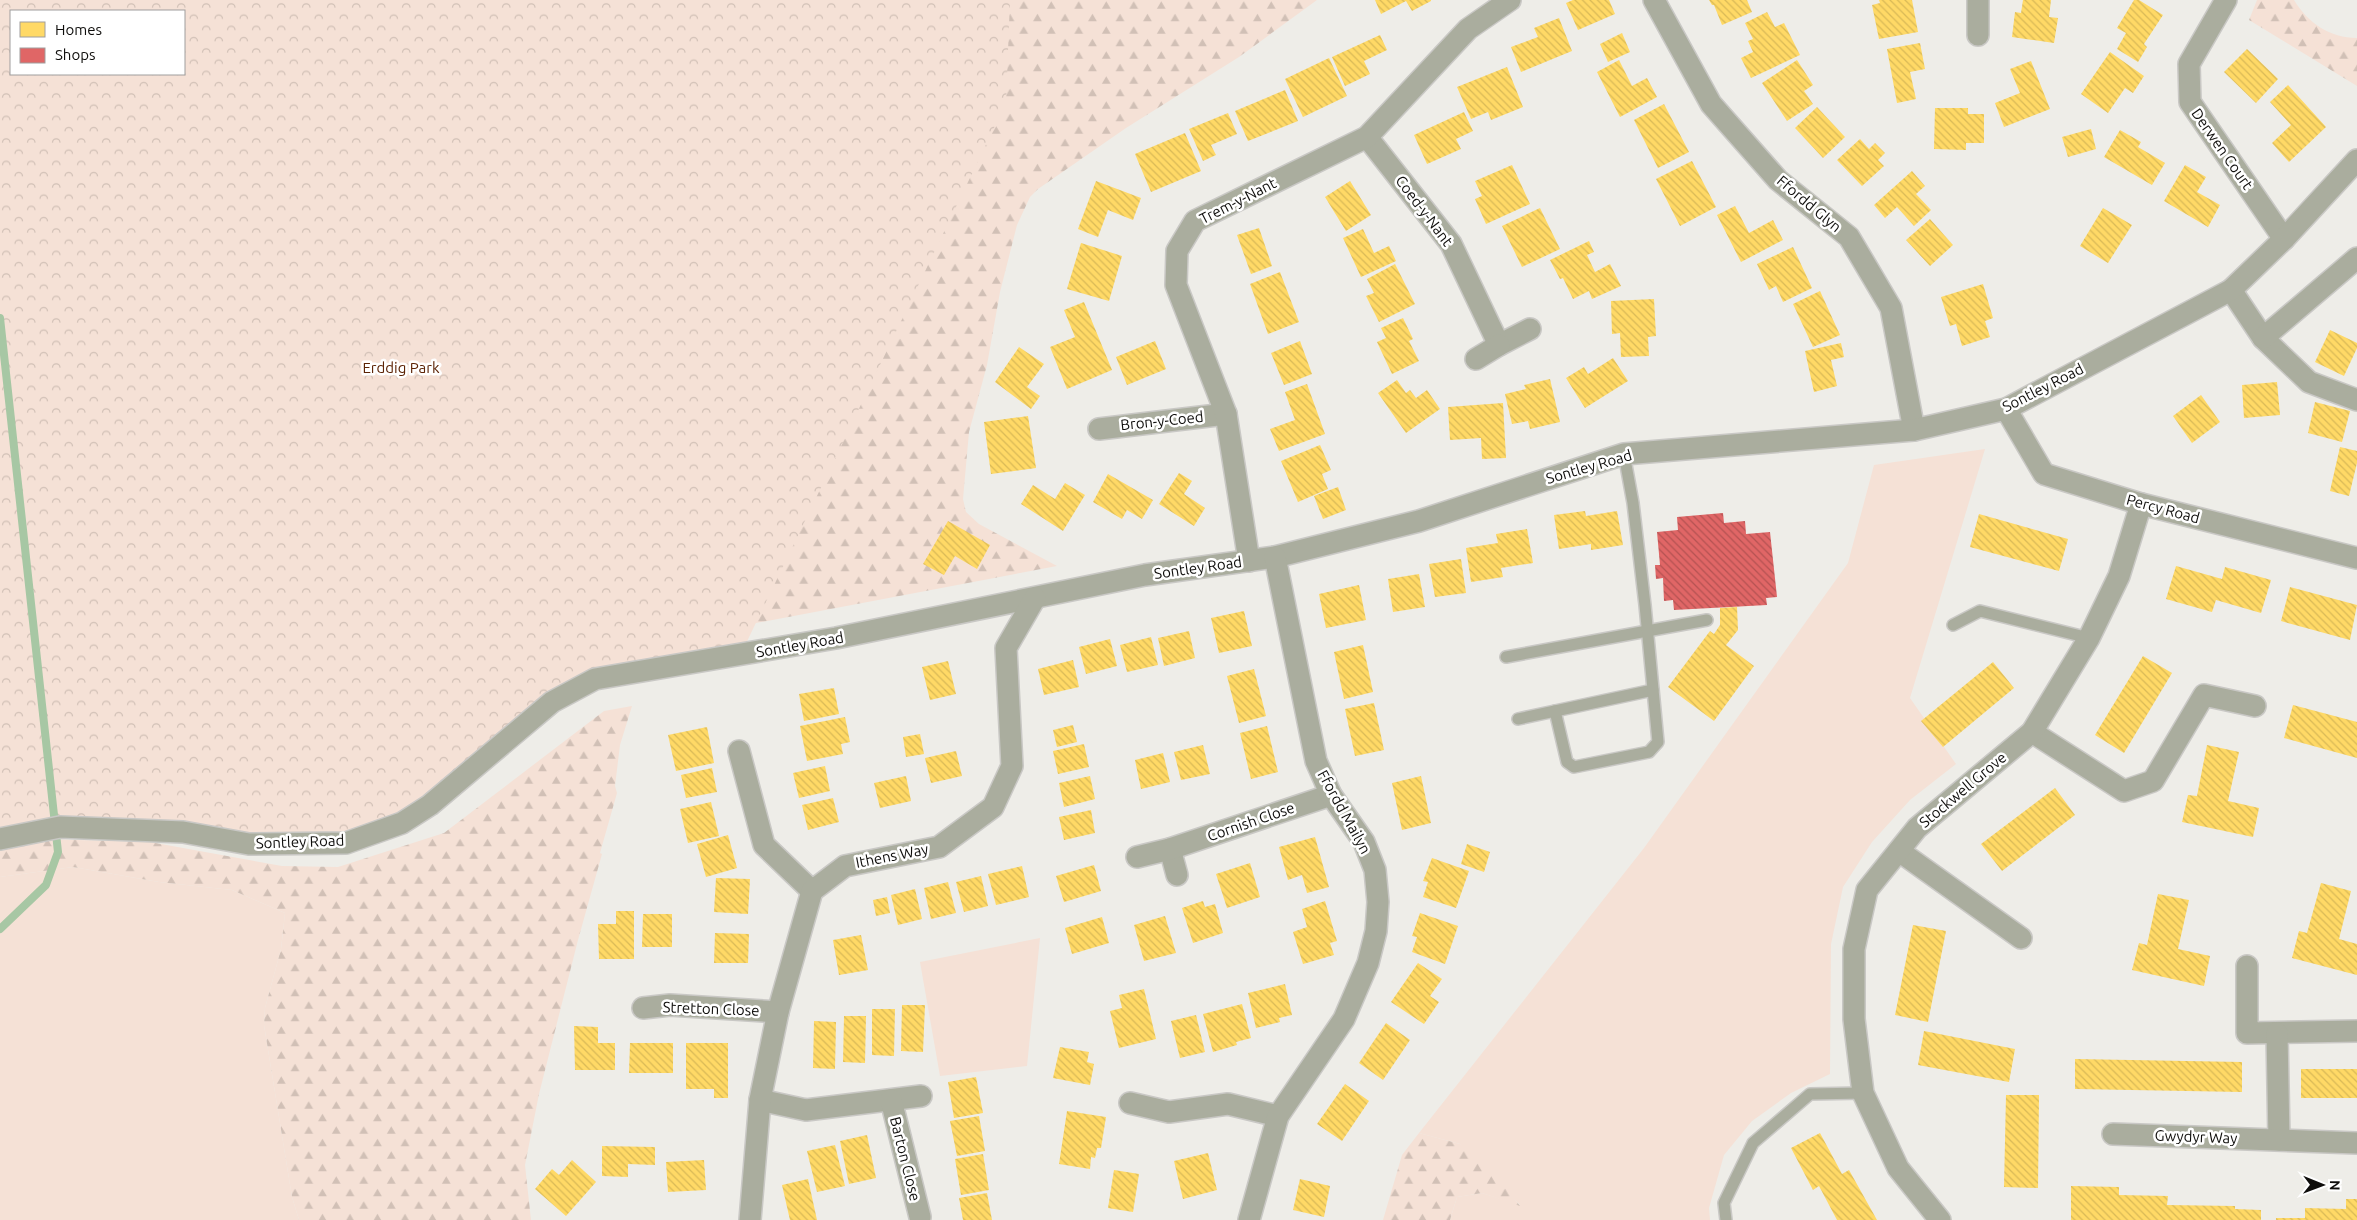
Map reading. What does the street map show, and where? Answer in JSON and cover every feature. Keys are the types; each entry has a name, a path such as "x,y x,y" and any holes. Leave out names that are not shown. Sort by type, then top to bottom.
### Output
{"street":[{"name":"Trem-y-Nant","path":"1249,561 1226,414 1176,285 1177,250 1195,221 1367,137 1468,29 1510,0"},
{"name":"Ffordd Glyn","path":"1654,0 1711,104 1778,180 1849,237 1891,308 1914,430"},
{"path":"1978,0 1978,35"},
{"name":"Derwen Court","path":"2226,0 2188,64 2190,102 2284,239"},
{"name":"Coed-y-Nant","path":"1367,137 1451,244 1498,345"},
{"name":"Sontley Road","path":"0,839 52,828 183,832 249,844 346,842 402,824 430,805 552,702 595,679 826,640 1145,575 1275,557 1419,521 1624,454 1914,430 2006,410 2231,290 2284,239 2357,160"},
{"path":"2263,338 2357,258"},
{"path":"2231,290 2263,338 2309,382 2357,400"},
{"path":"1476,359 1498,345 1530,329"},
{"name":"Percy Road","path":"2006,410 2044,474 2141,504 2357,558"},
{"name":"Bron-y-Coed","path":"1099,428 1226,414"},
{"name":"Stockwell Grove","path":"1940,1220 1898,1168 1863,1094 1854,1019 1854,948 1867,890 1917,828 2032,732 2090,638 2119,576 2141,504"},
{"name":"Ffordd Mailyn","path":"1249,1220 1278,1116 1344,1019 1368,963 1376,931 1378,902 1375,870 1364,842 1331,795 1316,761 1275,557"},
{"name":"Ithens Way","path":"812,891 845,866 939,847 992,807 1012,766 1006,648 1035,598"},
{"path":"2032,732 2124,791 2153,780 2204,694 2255,706"},
{"path":"738,751 764,845 812,891 778,1012 760,1100 752,1177 750,1220"},
{"name":"Cornish Close","path":"1136,857 1170,849 1331,795"},
{"path":"1170,849 1177,875"},
{"path":"1899,851 2021,938"},
{"path":"2247,966 2247,1033 2357,1031"},
{"name":"Stretton Close","path":"643,1008 670,1005 778,1012"},
{"path":"2277,1033 2279,1140"},
{"name":"Barton Close","path":"760,1100 806,1110 921,1096"},
{"name":"Barton Close","path":"890,1100 920,1217"},
{"path":"1130,1103 1169,1112 1228,1104 1278,1116"},
{"name":"Gwydyr Way","path":"2113,1134 2357,1143"}],"lane":[{"path":"1555,711 1570,766 1574,767 1640,754 1653,750 1658,742 1648,630 1633,503 1624,454"},
{"path":"1953,625 1980,612 2090,638"},
{"path":"1506,657 1707,620"},
{"path":"1518,719 1653,690"},
{"path":"1726,1220 1724,1203 1753,1144 1810,1094 1863,1094"}],"green space":[{"name":"Erddig Park","path":"0,0 1010,0 1006,103 740,656 595,679 430,805 346,843 183,832 0,839"},
{"path":"895,0 1317,0 1239,57 1126,128 1038,189 1030,197 1017,225 1000,292 987,365 969,432 963,499 966,512 979,524 1057,566 582,656"},
{"path":"2257,0 2294,0 2306,16 2321,28 2338,35 2357,38 2357,86 2249,20"},
{"path":"1985,449 1910,698 1956,764 1910,800 1872,842 1843,887 1831,944 1830,1074 1791,1093 1752,1121 1724,1155 1709,1208 1710,1220 1450,1220 1457,1197 1482,1193 1520,1205 1460,1144 1419,1133 1644,848 1848,563 1874,465"},
{"path":"632,706 620,745 615,786 617,793 539,1094 525,1165 531,1220 299,1220 292,1197 264,1025 265,1008 281,949 285,913 232,890 159,882 73,867 0,877 0,847 41,839 150,842 282,866 338,867 444,833 604,711"},
{"path":"73,867 159,882 232,890 285,913 281,949 265,1008 264,1025 292,1197 299,1220 0,1220 0,877"},
{"path":"1040,938 1027,1066 940,1076 920,962"},
{"path":"1419,1133 1460,1144 1479,1153 1520,1206 1482,1193 1457,1197 1450,1220 1383,1220 1402,1155"}],"building: Homes":[{"path":"1375,0 1431,1 1412,11 1406,1 1381,14"},
{"path":"1573,0 1609,0 1615,14 1578,30 1566,3"},
{"path":"1709,0 1747,0 1752,12 1722,25 1714,5"},
{"path":"1879,0 1912,0 1918,32 1879,39 1872,5 1880,3"},
{"path":"2023,0 2051,0 2049,17 2058,18 2054,43 2012,37 2015,12 2021,13"},
{"path":"2134,0 2139,0 2163,15 2144,44 2147,47 2138,62 2117,49 2126,33 2117,28"},
{"path":"1767,12 1775,27 1784,23 1800,55 1751,78 1741,58 1753,52 1748,41 1753,39 1745,23"},
{"path":"1559,18 1572,51 1521,72 1511,47 1538,37 1534,28"},
{"path":"1622,33 1630,52 1608,62 1600,44"},
{"path":"1380,35 1387,50 1364,61 1370,74 1345,86 1332,57"},
{"path":"1920,43 1925,69 1910,72 1916,99 1897,103 1887,49"},
{"path":"2247,49 2278,79 2256,103 2224,72"},
{"path":"2110,52 2144,76 2133,93 2125,88 2108,113 2081,94"},
{"path":"1329,58 1347,96 1303,117 1285,79"},
{"path":"1619,60 1632,86 1647,78 1657,97 1620,117 1597,72"},
{"path":"1797,60 1813,85 1804,91 1813,104 1787,121 1762,83"},
{"path":"2031,61 2050,109 2004,127 1995,103 2020,93 2010,69"},
{"path":"1507,67 1523,107 1491,120 1488,112 1471,119 1457,87"},
{"path":"2288,85 2326,127 2289,162 2272,143 2291,125 2270,102"},
{"path":"1285,90 1298,121 1248,141 1235,111"},
{"path":"1664,104 1689,152 1658,168 1634,120"},
{"path":"1817,107 1845,137 1823,158 1795,128"},
{"path":"1935,108 1968,108 1968,114 1984,114 1984,143 1966,143 1966,150 1934,149"},
{"path":"1464,112 1473,131 1456,139 1461,149 1427,164 1414,135"},
{"path":"1228,113 1237,134 1211,145 1216,155 1203,161 1189,129"},
{"path":"2091,129 2096,149 2068,157 2062,137"},
{"path":"2120,130 2141,142 2138,147 2165,163 2152,185 2104,157"},
{"path":"1185,133 1201,171 1151,192 1135,154"},
{"path":"1860,139 1869,149 1875,143 1885,153 1878,160 1884,166 1862,186 1837,160"},
{"path":"1692,161 1716,207 1680,226 1656,179"},
{"path":"1512,165 1530,204 1486,224 1475,199 1482,196 1475,181"},
{"path":"2185,165 2206,177 2197,192 2220,205 2208,227 2164,201"},
{"path":"1912,171 1925,186 1916,194 1931,210 1914,226 1897,207 1885,218 1874,205"},
{"path":"1096,181 1141,198 1133,220 1108,210 1098,237 1078,229"},
{"path":"1350,181 1371,215 1346,231 1325,197"},
{"path":"1735,206 1749,233 1773,220 1783,240 1741,262 1717,215"},
{"path":"1540,208 1560,249 1522,267 1502,226"},
{"path":"2103,208 2132,225 2108,263 2080,246"},
{"path":"1930,219 1953,245 1930,266 1906,240"},
{"path":"1259,228 1272,266 1251,274 1237,235"},
{"path":"1363,229 1374,253 1389,246 1396,261 1361,277 1343,238"},
{"path":"1589,241 1594,252 1587,255 1595,272 1610,264 1621,286 1592,299 1589,291 1573,299 1563,278 1560,279 1550,260"},
{"path":"1081,243 1122,256 1109,301 1067,289"},
{"path":"1793,247 1812,288 1783,302 1776,286 1769,290 1757,264"},
{"path":"1395,264 1415,304 1379,322 1366,296 1374,293 1367,279"},
{"path":"1280,272 1299,322 1268,334 1250,284"},
{"path":"1983,284 1993,318 1985,321 1990,337 1962,346 1956,324 1950,326 1941,297"},
{"path":"1820,291 1840,335 1813,347 1793,304"},
{"path":"1654,299 1656,336 1648,337 1649,356 1621,357 1620,333 1612,334 1611,301"},
{"path":"1084,302 1112,370 1067,389 1050,347 1075,337 1064,310"},
{"path":"1403,318 1413,339 1409,341 1419,361 1392,374 1377,342 1386,338 1381,328"},
{"path":"2330,330 2357,343 2357,348 2344,376 2315,362"},
{"path":"1155,341 1166,369 1127,385 1116,357"},
{"path":"1300,341 1312,374 1284,385 1271,353"},
{"path":"1841,343 1844,357 1831,360 1837,386 1814,392 1805,351"},
{"path":"1019,347 1044,364 1027,387 1040,396 1031,409 995,382"},
{"path":"1613,358 1628,381 1585,408 1566,378 1584,367 1588,374"},
{"path":"1550,379 1560,422 1530,429 1528,421 1512,424 1505,394 1526,389 1524,385"},
{"path":"1397,380 1406,393 1410,390 1416,398 1427,390 1440,409 1406,433 1378,393"},
{"path":"2277,382 2280,415 2244,418 2242,385"},
{"path":"1307,384 1325,434 1279,451 1270,429 1295,420 1285,392"},
{"path":"2201,395 2220,422 2192,443 2173,416"},
{"path":"2315,402 2350,411 2342,442 2308,433"},
{"path":"1503,403 1506,458 1482,459 1481,438 1450,440 1448,407"},
{"path":"1028,416 1036,468 991,474 984,422"},
{"path":"1320,445 1331,470 1322,474 1328,489 1298,502 1281,461"},
{"path":"2340,447 2357,451 2357,463 2349,496 2330,491"},
{"path":"1179,473 1192,481 1184,494 1205,508 1194,526 1159,504"},
{"path":"1108,474 1153,500 1142,519 1127,510 1122,519 1093,502"},
{"path":"1065,483 1085,495 1063,531 1021,504 1033,485 1055,499"},
{"path":"1338,487 1346,510 1323,519 1314,496"},
{"path":"1585,511 1586,516 1617,511 1623,545 1591,550 1591,544 1559,549 1554,515"},
{"path":"1979,514 2068,539 2059,571 1970,547"},
{"path":"948,521 990,545 977,569 955,556 944,575 923,564"},
{"path":"1527,529 1533,563 1501,568 1503,577 1471,582 1466,548 1498,543 1496,534"},
{"path":"1461,559 1466,593 1435,597 1429,564"},
{"path":"2176,566 2222,579 2225,567 2271,580 2261,613 2216,600 2212,612 2166,599"},
{"path":"1419,574 1425,607 1393,612 1388,579"},
{"path":"1359,585 1366,620 1326,628 1319,594"},
{"path":"2290,587 2357,605 2350,640 2281,621"},
{"path":"1737,607 1738,630 1726,645 1754,666 1714,721 1668,687 1710,631 1714,634 1720,625 1720,608"},
{"path":"1244,611 1252,646 1219,653 1211,618"},
{"path":"1189,631 1195,658 1164,666 1158,638"},
{"path":"1151,637 1158,665 1127,672 1120,645"},
{"path":"1110,639 1117,666 1086,674 1079,647"},
{"path":"1363,645 1373,692 1344,699 1334,652"},
{"path":"2143,656 2172,673 2124,753 2095,735"},
{"path":"1073,660 1079,687 1044,695 1038,669"},
{"path":"948,661 956,694 930,700 922,667"},
{"path":"1993,662 2014,688 1943,747 1921,721"},
{"path":"1254,669 1266,716 1239,723 1227,676"},
{"path":"834,688 839,714 804,721 799,694"},
{"path":"1374,703 1384,750 1355,756 1345,709"},
{"path":"2293,705 2357,722 2357,758 2284,738"},
{"path":"845,717 850,742 841,744 843,754 807,761 800,726"},
{"path":"1073,725 1077,742 1057,747 1053,730"},
{"path":"1267,726 1278,772 1251,779 1240,733"},
{"path":"707,727 714,763 676,771 668,735"},
{"path":"920,734 924,754 906,757 903,737"},
{"path":"1084,744 1089,767 1058,774 1053,751"},
{"path":"1203,745 1210,774 1181,780 1174,752"},
{"path":"2207,745 2239,752 2228,801 2259,808 2253,837 2182,822 2188,795 2197,796"},
{"path":"956,751 962,776 931,783 925,758"},
{"path":"1163,753 1170,782 1141,789 1135,760"},
{"path":"825,766 830,791 799,798 793,773"},
{"path":"712,768 717,792 686,798 681,775"},
{"path":"906,776 911,801 880,808 874,783"},
{"path":"1090,776 1095,799 1064,807 1059,783"},
{"path":"1421,776 1431,823 1402,830 1392,783"},
{"path":"2055,788 2075,815 2002,871 1981,844"},
{"path":"833,798 839,822 808,830 802,805"},
{"path":"711,802 719,836 688,843 680,809"},
{"path":"1091,810 1095,833 1064,840 1059,817"},
{"path":"728,835 737,868 706,877 697,844"},
{"path":"1315,837 1329,887 1307,893 1302,875 1288,880 1279,847"},
{"path":"1467,844 1490,852 1484,872 1461,864"},
{"path":"1432,858 1469,871 1456,908 1423,897 1428,882 1423,881"},
{"path":"1250,863 1260,897 1227,908 1216,874"},
{"path":"1094,865 1101,891 1064,902 1056,876"},
{"path":"1022,866 1029,897 996,905 988,874"},
{"path":"981,876 988,906 964,912 956,882"},
{"path":"716,878 750,879 748,914 714,912"},
{"path":"948,882 956,913 931,919 924,888"},
{"path":"2321,883 2351,891 2339,939 2357,944 2357,975 2292,958 2299,931 2307,933"},
{"path":"915,889 922,919 898,925 891,895"},
{"path":"2158,894 2189,900 2178,949 2210,956 2204,986 2132,970 2139,943 2147,945"},
{"path":"887,897 890,913 876,916 873,900"},
{"path":"1203,901 1205,907 1215,904 1223,933 1193,943 1182,908"},
{"path":"1325,901 1337,941 1330,943 1334,955 1303,964 1293,932 1307,927 1302,909"},
{"path":"616,911 634,911 634,959 599,959 598,924 616,924"},
{"path":"1420,913 1458,926 1445,964 1412,952 1417,937 1412,936"},
{"path":"643,914 672,914 672,947 642,947"},
{"path":"1165,916 1176,953 1144,961 1134,925"},
{"path":"1102,917 1109,943 1072,954 1065,928"},
{"path":"1913,925 1946,931 1928,1022 1895,1015"},
{"path":"715,933 749,934 748,963 714,963"},
{"path":"861,935 868,970 839,975 833,940"},
{"path":"1418,963 1442,979 1430,996 1439,1002 1424,1024 1391,1002"},
{"path":"1285,984 1292,1015 1279,1018 1280,1022 1256,1028 1248,993"},
{"path":"1144,989 1156,1039 1119,1048 1110,1011 1122,1008 1119,995"},
{"path":"1242,1004 1251,1038 1236,1042 1237,1045 1213,1052 1203,1014"},
{"path":"902,1005 925,1005 923,1052 901,1051"},
{"path":"872,1009 895,1009 894,1056 872,1055"},
{"path":"1196,1015 1205,1052 1180,1058 1171,1021"},
{"path":"844,1016 866,1016 865,1063 843,1062"},
{"path":"814,1021 836,1022 835,1069 813,1068"},
{"path":"1386,1023 1410,1040 1383,1080 1359,1063"},
{"path":"574,1026 598,1027 598,1043 615,1043 615,1070 575,1070"},
{"path":"1924,1031 2015,1049 2009,1082 1918,1065"},
{"path":"630,1043 673,1043 673,1073 629,1073"},
{"path":"686,1043 728,1043 728,1098 714,1098 714,1089 686,1089"},
{"path":"1060,1047 1089,1052 1087,1062 1094,1064 1090,1085 1053,1078"},
{"path":"2075,1059 2242,1062 2242,1092 2075,1089"},
{"path":"2301,1069 2357,1069 2357,1098 2301,1098"},
{"path":"976,1077 983,1113 954,1118 948,1082"},
{"path":"1345,1084 1369,1101 1342,1141 1317,1124"},
{"path":"2006,1095 2039,1095 2038,1188 2004,1187"},
{"path":"1067,1111 1106,1117 1101,1148 1097,1148 1095,1158 1091,1157 1090,1169 1059,1164"},
{"path":"979,1116 985,1151 957,1156 950,1121"},
{"path":"1820,1133 1842,1174 1849,1170 1877,1220 1837,1220 1819,1186 1813,1190 1791,1148"},
{"path":"867,1135 876,1178 849,1184 840,1141"},
{"path":"835,1145 845,1186 817,1192 807,1151"},
{"path":"602,1146 655,1147 655,1165 628,1164 628,1177 602,1176"},
{"path":"1208,1153 1217,1190 1183,1199 1174,1161"},
{"path":"983,1154 989,1190 961,1195 955,1159"},
{"path":"572,1160 596,1182 566,1216 535,1189 552,1169 559,1175"},
{"path":"704,1160 706,1190 668,1192 666,1162"},
{"path":"1114,1170 1139,1174 1133,1212 1108,1208"},
{"path":"808,1179 817,1220 790,1220 782,1185"},
{"path":"1300,1179 1330,1186 1324,1217 1293,1210"},
{"path":"2071,1186 2119,1187 2119,1195 2168,1196 2167,1205 2235,1206 2235,1209 2261,1210 2261,1220 2071,1220"},
{"path":"987,1193 992,1220 963,1220 959,1198"},
{"path":"2346,1199 2357,1199 2357,1220 2276,1220 2276,1218 2305,1218 2305,1208 2346,1209"}],"building: Shops":[{"path":"1723,513 1724,523 1745,521 1746,534 1770,532 1777,597 1766,598 1767,605 1674,610 1673,600 1664,601 1663,578 1656,579 1655,565 1660,565 1657,532 1678,530 1677,517"}],"waterway":[{"path":"0,318 58,852 46,885 0,929"}]}
